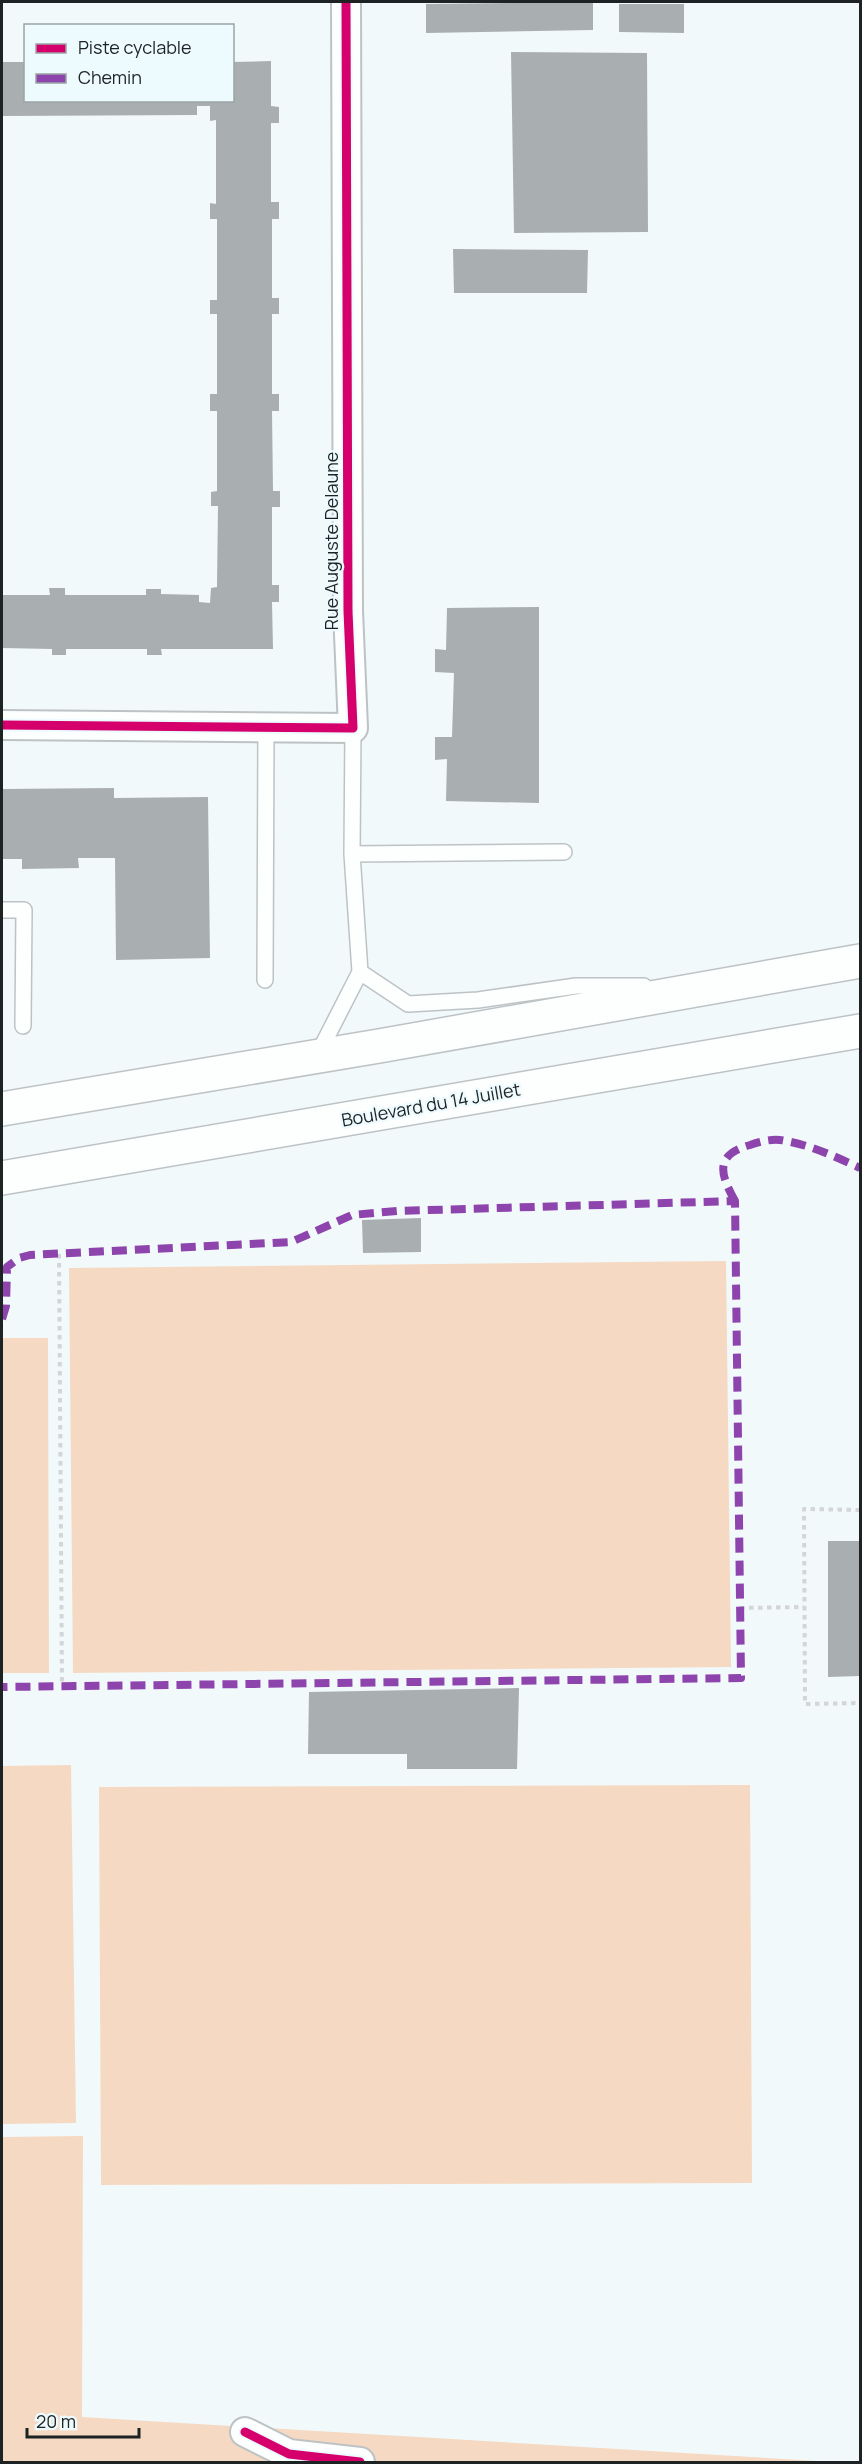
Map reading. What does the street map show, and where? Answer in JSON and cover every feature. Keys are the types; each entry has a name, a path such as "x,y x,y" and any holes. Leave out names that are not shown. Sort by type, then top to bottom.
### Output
{"main road":[{"path":"2,1108 316,1057 861,961"},
{"name":"Boulevard du 14 Juillet","path":"2,1178 861,1031"}],"street":[{"name":"Rue Auguste Delaune","path":"346,2 348,611 353,728"},
{"path":"2,724 353,728"},
{"path":"245,2432 289,2454 360,2463"}],"lane":[{"path":"266,727 266,980"},
{"path":"316,1057 360,972 352,854 353,728"},
{"path":"352,854 564,852"},
{"path":"2,910 24,910 23,1026"},
{"path":"360,972 408,1004 478,1000 576,986 729,984"}],"path":[{"path":"59,1254 62,1686"},
{"path":"861,1510 804,1509 805,1704 861,1703"},
{"path":"740,1608 804,1607"}],"shaded area":[{"path":"726,1261 731,1667 73,1673 69,1268"},
{"path":"2,1338 48,1338 49,1673 2,1673"},
{"path":"71,1765 76,2123 2,2124 2,1766"},
{"path":"750,1785 752,2183 101,2185 99,1787"},
{"path":"83,2136 82,2417 834,2462 2,2462 2,2137"}],"building":[{"path":"593,2 593,30 426,33 426,4"},
{"path":"619,4 684,4 684,33 619,32"},
{"path":"511,52 647,53 648,232 514,233"},
{"path":"271,61 271,106 279,107 279,123 271,123 271,202 279,202 279,219 272,219 272,298 279,298 279,314 272,314 272,394 279,394 279,411 272,411 273,491 280,491 280,507 272,507 272,585 279,585 279,602 272,602 273,649 161,649 162,655 147,655 147,649 66,649 66,655 52,655 52,649 2,648 2,595 50,595 49,588 65,588 65,595 146,595 146,589 161,589 161,594 199,595 199,602 210,603 211,588 217,587 218,506 211,506 211,492 217,491 217,411 210,411 210,394 217,394 217,314 210,314 210,300 217,300 217,219 210,219 210,203 216,204 216,120 210,121 210,106 197,106 197,115 2,116 2,62 24,62 24,102 234,102 234,62"},
{"path":"453,249 588,250 587,293 454,293"},
{"path":"539,607 539,803 446,801 447,759 435,760 435,737 452,737 454,673 435,672 435,649 446,650 447,608"},
{"path":"114,788 114,798 208,797 210,958 116,960 115,858 78,858 79,868 22,869 22,859 2,859 2,789"},
{"path":"421,1218 421,1252 363,1253 362,1220"},
{"path":"828,1541 860,1541 860,1676 828,1677"},
{"path":"519,1688 517,1769 407,1769 407,1754 308,1754 309,1692"}],"marked path":[{"path":"735,1201 724,1174 725,1160 738,1149 759,1142 777,1140 796,1143 824,1152 860,1168"},
{"path":"2,1319 6,1306 7,1267 19,1258 30,1255 291,1242 352,1215 397,1211 735,1201 741,1678 2,1687"}],"cycle path":[{"path":"2,725 353,728 348,611 346,2"},
{"path":"245,2432 289,2454 360,2462"}]}
